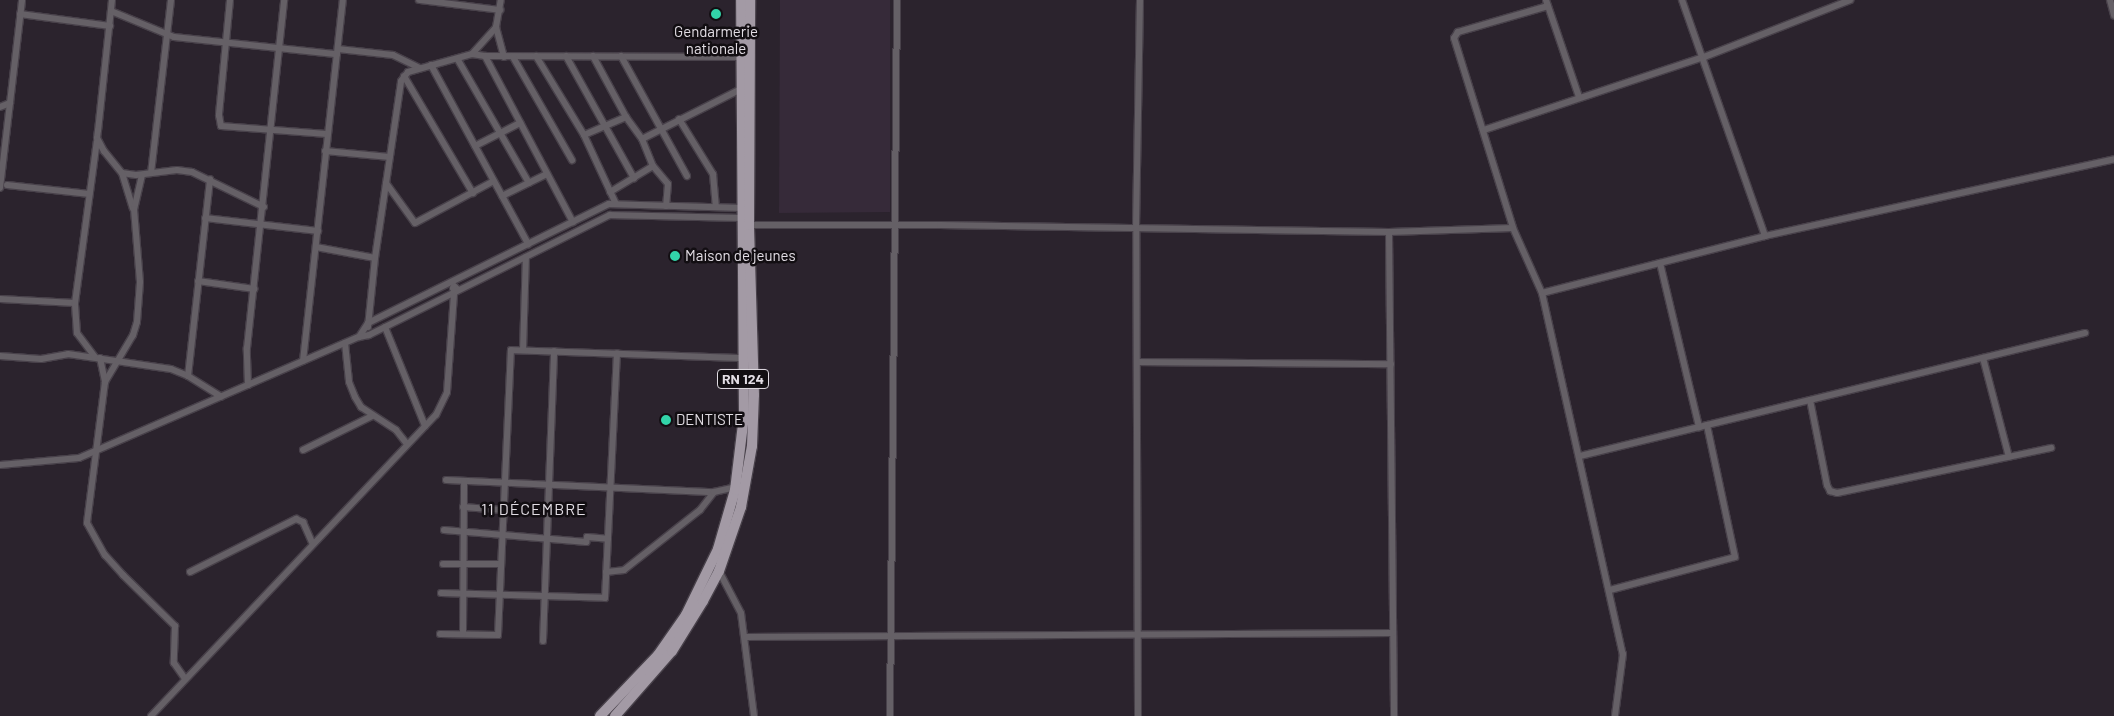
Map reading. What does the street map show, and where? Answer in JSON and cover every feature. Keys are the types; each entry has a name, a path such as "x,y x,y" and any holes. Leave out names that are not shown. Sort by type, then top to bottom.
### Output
{"main road":[{"name":"RN 124","path":"600,716 616,710 672,651 719,571 736,486 744,416 740,213 741,0"},
{"name":"RN 124","path":"616,710 673,635 722,551 741,507 752,446 754,395 749,225 750,0"}],"street":[{"path":"0,188 22,0"},
{"path":"112,0 98,138 75,302 77,333 97,357 104,382 98,450 87,515 90,532 123,576 172,620 177,634 174,663 185,679"},
{"path":"150,173 171,0"},
{"path":"230,0 219,122 227,128 327,134"},
{"path":"248,385 247,348 264,207 284,0"},
{"path":"303,361 343,0"},
{"path":"419,0 500,10"},
{"path":"501,0 496,27 504,57"},
{"path":"890,716 897,0"},
{"path":"1138,716 1136,228 1140,0"},
{"path":"1682,0 1704,57 1765,236"},
{"path":"1826,0 1829,8"},
{"path":"1484,130 1704,57 1850,0"},
{"path":"2110,0 2114,15"},
{"path":"1579,97 1547,3 1456,35 1513,228 1542,292 1623,654 1615,716"},
{"path":"111,11 167,34 226,44 279,50 337,51 393,55 420,68"},
{"path":"20,14 110,26"},
{"path":"404,76 420,68 458,60 472,54 496,27"},
{"path":"472,54 504,57 741,56"},
{"path":"485,56 573,222"},
{"path":"536,56 584,135 616,204"},
{"path":"566,56 634,178"},
{"path":"593,56 626,117 642,139 654,166 668,184 666,206"},
{"path":"621,56 687,176"},
{"path":"514,57 572,160"},
{"path":"458,60 529,183"},
{"path":"431,65 528,244"},
{"path":"369,335 368,324 375,258 404,76"},
{"path":"404,76 473,193"},
{"path":"642,139 740,89"},
{"path":"0,107 10,103"},
{"path":"584,135 626,117"},
{"path":"679,119 713,174 716,207"},
{"path":"475,146 520,123"},
{"path":"98,138 104,151 122,173 134,210 140,298 133,335 104,382"},
{"path":"325,151 390,157"},
{"path":"1542,292 1765,236 2114,159"},
{"path":"610,192 654,166"},
{"path":"122,173 142,174 177,170 210,179 264,207"},
{"path":"134,210 142,174"},
{"path":"502,196 547,174"},
{"path":"188,376 210,179"},
{"path":"386,182 415,223 494,181"},
{"path":"7,185 90,194"},
{"path":"0,465 79,458 359,337 369,335 528,244 609,204 716,207 740,213"},
{"path":"359,337 368,324 526,257 610,215 740,213"},
{"path":"205,218 318,231"},
{"path":"749,225 895,225 1389,232 1513,228"},
{"path":"1389,232 1394,716"},
{"path":"316,247 375,258"},
{"path":"523,350 526,257"},
{"path":"1660,262 1699,427"},
{"path":"198,281 254,289"},
{"path":"151,716 425,426 444,403 454,288"},
{"path":"0,299 75,302"},
{"path":"385,327 425,426"},
{"path":"1580,456 2085,333"},
{"path":"345,343 348,382 361,407 372,416 391,426 407,444"},
{"path":"440,634 498,635 511,350 743,358"},
{"path":"543,641 554,351"},
{"path":"441,593 605,598 617,353"},
{"path":"0,356 41,359 68,354 171,369 188,376 221,397"},
{"path":"1982,358 2009,457"},
{"path":"1137,362 1391,364"},
{"path":"1810,400 1830,491 1836,493 2051,448"},
{"path":"304,450 372,416"},
{"path":"1610,590 1736,557 1707,425"},
{"path":"446,480 714,492 736,486"},
{"path":"463,634 464,481"},
{"path":"606,572 624,570 700,510 714,492"},
{"path":"463,507 503,510"},
{"path":"190,572 296,519 303,522 313,544"},
{"path":"444,530 586,542 587,537 608,539"},
{"path":"443,564 463,562 501,564"},
{"path":"719,571 742,613 754,716"},
{"path":"745,637 892,634 1138,636 1393,633"}],"shaded area":[{"path":"780,0 890,0 890,212 779,213"}],"place":[{"name":"Gendarmerie nationale","path":"716,14"},
{"name":"Maison de jeunes","path":"675,256"},
{"name":"DENTISTE","path":"666,420"}],"district":[{"name":"11 DÉCEMBRE","path":"534,509"}]}
